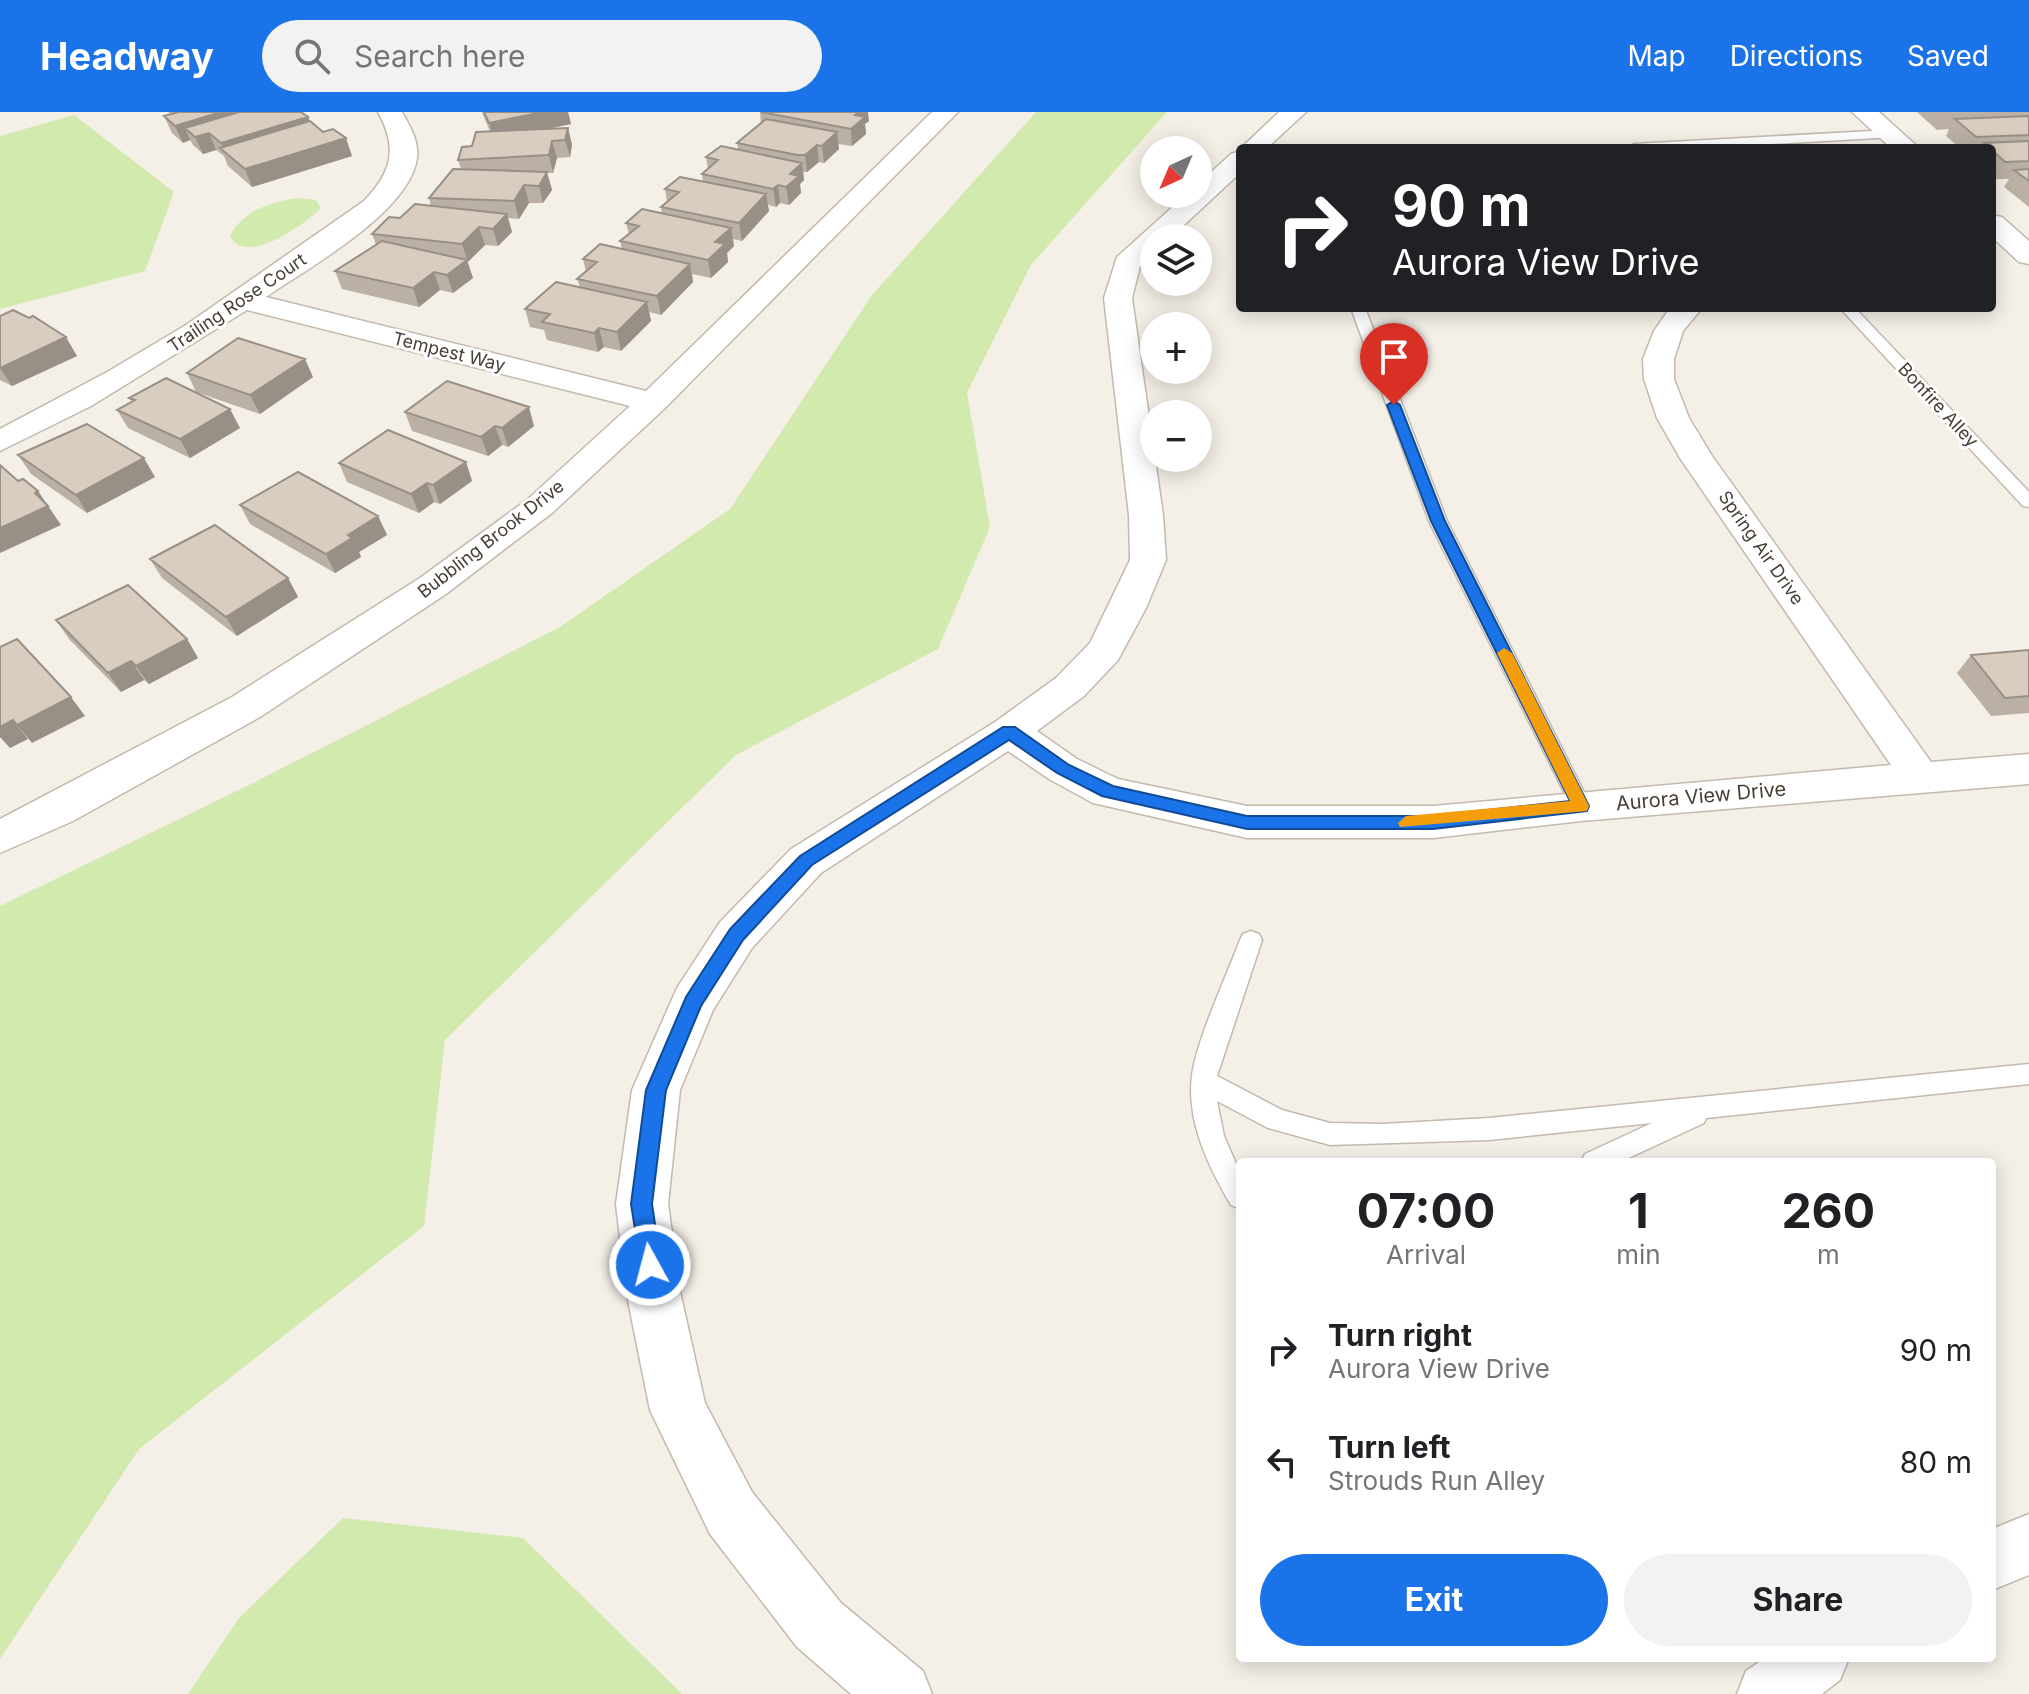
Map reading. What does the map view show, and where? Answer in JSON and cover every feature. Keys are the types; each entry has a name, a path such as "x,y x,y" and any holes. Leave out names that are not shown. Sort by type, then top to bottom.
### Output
{"street":[{"name":"Trailing Rose Court","path":"0,441 115,381 245,301 370,211 402,168 404,135 390,112"},
{"name":"Bubbling Brook Drive","path":"0,837 58,810 246,707 433,586 540,506 653,402 946,112"},
{"path":"1257,144 1294,112"},
{"path":"1864,112 1898,141"},
{"path":"900,1694 819,1625 731,1513 678,1410 654,1296 642,1204 656,1090 693,1002 736,935 806,861 1009,732 1070,687 1105,651 1128,608 1148,560 1146,515 1118,298 1127,263 1236,163"},
{"path":"2004,231 2029,256"},
{"name":"Tempest Way","path":"245,301 653,402"},
{"name":"Spring Air Drive","path":"1683,312 1662,343 1658,376 1667,406 1701,462 1920,777"},
{"name":"Aurora View Drive","path":"1009,732 1063,769 1108,792 1247,822 1433,822 1581,806 2029,769"},
{"path":"1996,1558 2029,1544"},
{"path":"1769,1694 1813,1662"}],"lane":[{"path":"1785,144 1898,141"},
{"path":"1360,312 1438,521 1581,806"},
{"name":"Bonfire Alley","path":"1851,312 2029,502"},
{"path":"1236,1190 1222,1167 1204,1119 1205,1069 1251,940"},
{"path":"1205,1082 1277,1120 1330,1134 1489,1129 2029,1074"},
{"path":"1603,1158 1709,1108"}],"green space":[{"path":"1036,112 1167,112 1146,136 1140,136 1140,142 1031,265 967,393 990,527 938,649 736,755 445,1040 424,1226 139,1449 0,1659 0,906 245,787 560,627 730,509 872,295"},
{"path":"74,115 174,192 145,271 0,309 0,136"},
{"path":"297,198 316,200 321,208 302,224 262,245 238,245 230,237 249,214 267,205"},
{"path":"343,1518 523,1538 682,1694 188,1694 239,1618"}],"building":[{"path":"179,112 221,112 175,126 164,116"},
{"path":"239,112 301,112 308,117 221,143 209,133 195,137 185,128"},
{"path":"484,112 543,112 489,123"},
{"path":"761,112 859,112 855,115 865,117 851,129"},
{"path":"2029,116 2029,135 1976,137 1955,119"},
{"path":"766,119 837,132 822,146 817,145 805,155 737,143"},
{"path":"310,121 323,132 333,129 346,138 245,169 220,148"},
{"path":"568,128 565,140 552,141 549,155 458,160 462,147 472,146 476,132"},
{"path":"2029,141 2029,161 2005,162 1996,154 1996,144 1984,143"},
{"path":"721,146 802,163 790,174 799,176 786,187 778,185 773,189 702,174 718,160 706,157"},
{"path":"453,169 547,172 539,186 524,185 514,201 429,198"},
{"path":"2029,169 2029,181 2014,170"},
{"path":"680,177 766,194 739,223 661,207 679,192 665,189"},
{"path":"415,204 507,214 493,229 479,227 462,244 372,234 389,217 400,218"},
{"path":"642,209 731,228 715,242 725,244 708,260 620,241 639,226 626,223"},
{"path":"382,241 467,260 447,275 434,272 413,288 335,271"},
{"path":"600,244 690,264 657,296 577,279 597,262 583,259"},
{"path":"556,282 647,302 617,332 599,328 594,333 542,322 550,314 525,309"},
{"path":"13,310 29,318 33,316 66,337 0,368 0,316"},
{"path":"238,338 305,359 250,395 187,373"},
{"path":"166,378 230,409 180,439 117,410 135,400 129,398"},
{"path":"447,381 529,407 502,428 495,426 481,437 405,412"},
{"path":"87,424 144,458 76,495 18,455"},
{"path":"388,430 466,462 433,485 427,483 411,494 339,463"},
{"path":"0,465 18,481 23,479 38,491 35,493 48,506 0,528"},
{"path":"298,472 378,516 348,535 352,538 326,554 240,505"},
{"path":"215,525 288,578 226,617 150,559"},
{"path":"128,585 187,639 136,666 131,661 108,673 56,620"},
{"path":"17,639 71,697 17,725 13,720 0,727 0,647"},
{"path":"2029,650 2029,696 2005,698 1971,655"}],"slow traffic":[{"path":"1406,823 1581,806 1504,653"}],"route":[{"path":"650,1265 642,1204 656,1090 693,1002 736,935 806,861 963,758 1009,732 1063,769 1108,792 1247,822 1433,822 1581,806 1438,521 1394,405"}]}
